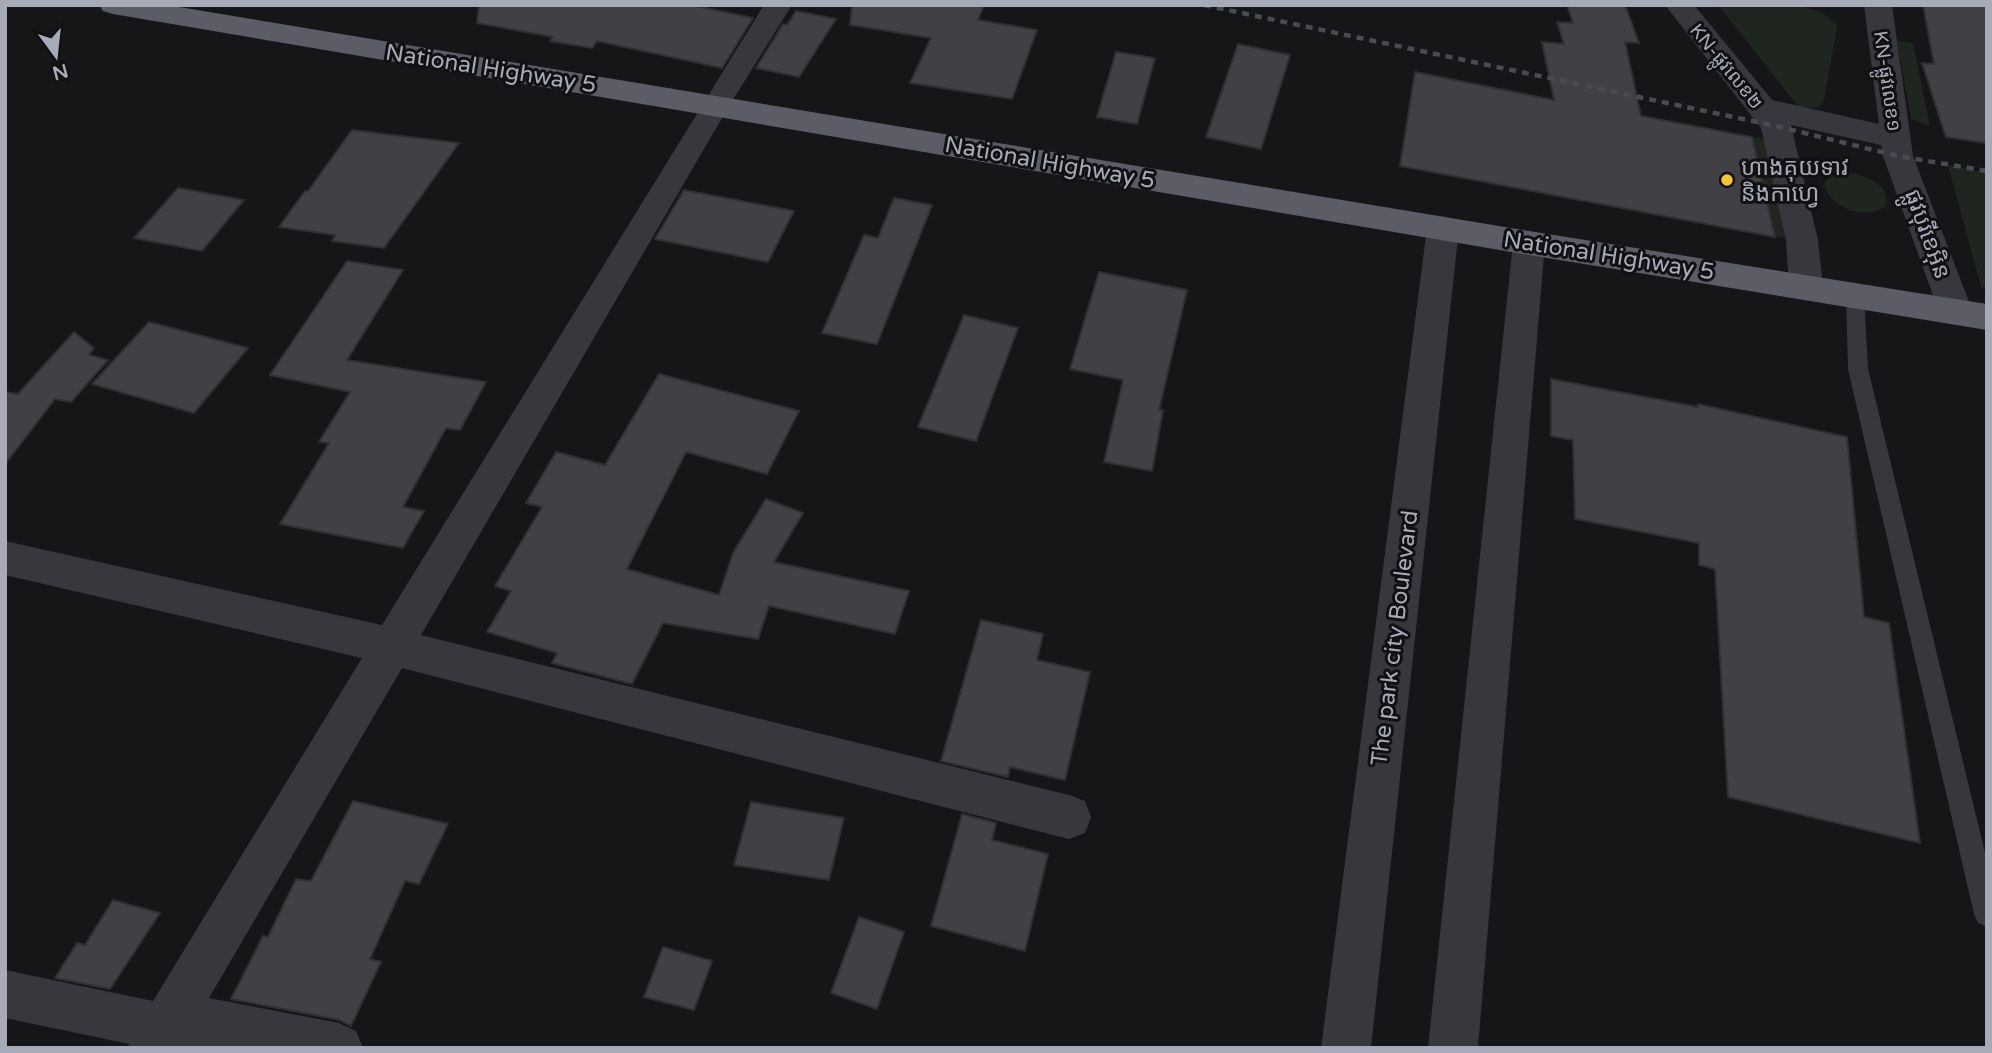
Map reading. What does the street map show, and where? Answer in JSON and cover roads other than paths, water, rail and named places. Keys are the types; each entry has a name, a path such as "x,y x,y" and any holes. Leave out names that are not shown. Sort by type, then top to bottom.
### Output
{"highway":[{"name":"National Highway 5","path":"113,5 1972,315"}],"street":[{"path":"157,1037 715,105 778,5"},
{"name":"KN-ផ្លូវលេខ២","path":"1679,5 1768,117"},
{"name":"KN-ផ្លូវលេខ១","path":"1878,5 1897,147"},
{"path":"1806,287 1802,240 1768,117 1897,147"},
{"name":"ផ្លូវបុរីខេអ៊ិន","path":"1897,147 1972,315"},
{"name":"The park city Boulevard","path":"1346,1048 1443,228"},
{"path":"1454,1048 1529,243"},
{"path":"5,558 391,646 1069,817"},
{"path":"5,994 157,1037 210,1022 339,1048"}],"lane":[{"path":"1855,295 1858,369 1987,914"}],"railway":[{"path":"1204,5 1776,126 1898,156 1987,171"}],"place":[{"name":"ហាងគុយទាវ និងកាហ្វេ","path":"1727,180"}]}
